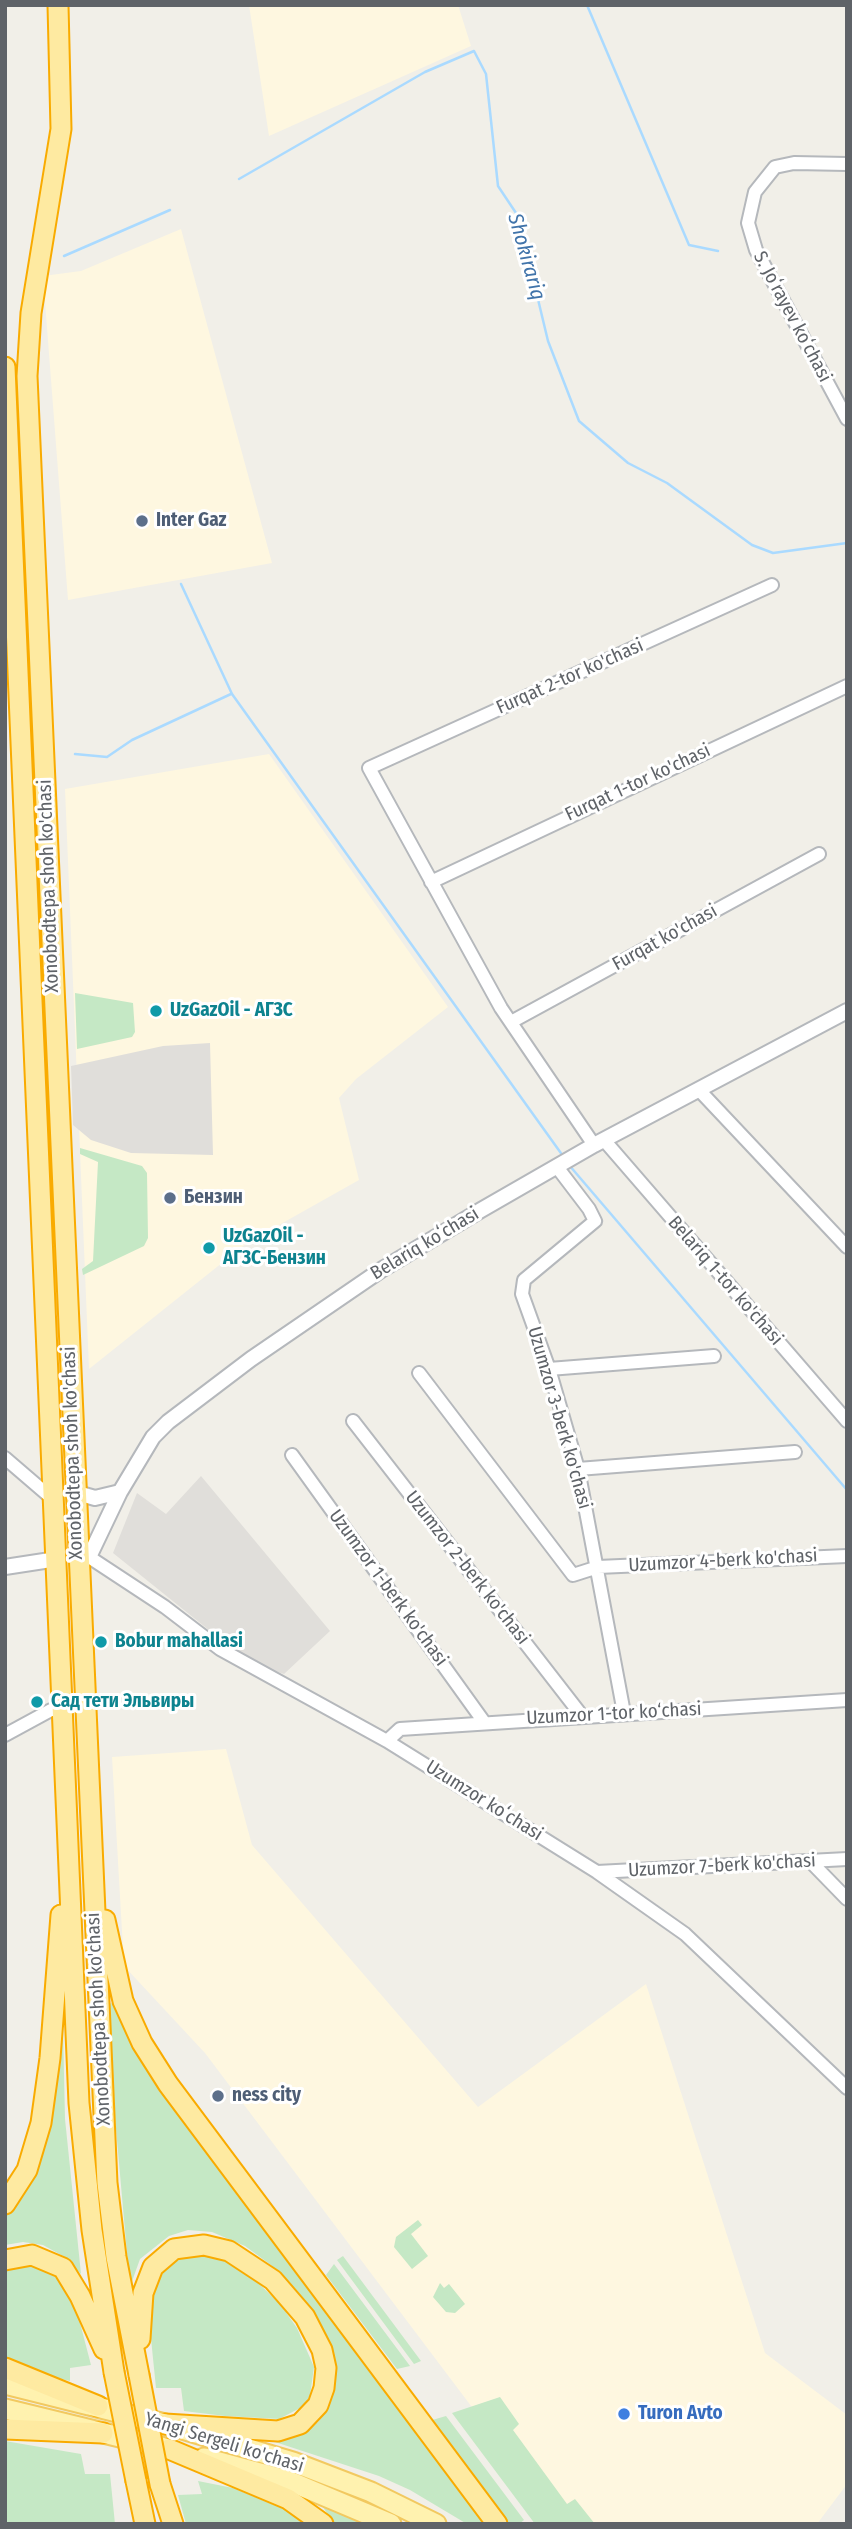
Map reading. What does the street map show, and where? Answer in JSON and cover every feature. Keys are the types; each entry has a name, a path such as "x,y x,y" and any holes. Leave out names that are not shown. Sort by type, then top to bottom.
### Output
{"highway":[{"name":"Xonobodtepa shoh ko'chasi","path":"58,5 61,129 31,313 13,375 25,555 51,1181 55,1501 82,2139 92,2230 114,2372 145,2524"},
{"name":"Xonobodtepa shoh ko'chasi","path":"51,1181 74,1492 83,1558 89,1821 107,2183 116,2257 167,2524"},
{"path":"57,1559 83,1558"},
{"path":"89,1821 116,1981 142,2043 239,2180 497,2524"},
{"path":"5,2204 19,2185 33,2154 47,2092 67,1823"},
{"path":"139,2375 141,2306 147,2279 162,2257 181,2246 210,2245 229,2251 251,2264 284,2292 315,2332 327,2368 324,2388 318,2405 300,2424 278,2431 165,2424"},
{"path":"5,2260 32,2255 63,2268 80,2296 114,2372"},
{"path":"5,2368 98,2406"},
{"path":"5,2429 103,2433"},
{"path":"169,2449 288,2498 323,2524"},
{"path":"134,2524 136,2481"},
{"path":"160,2484 173,2524"}],"main road":[{"name":"Yangi Sergeli ko'chasi","path":"5,2384 165,2424 304,2466 371,2492 436,2524"},
{"name":"Yangi Sergeli ko'chasi","path":"5,2409 289,2481 391,2524"}],"street":[{"name":"S. Joʻrayev koʻchasi","path":"847,164 794,163 775,167 763,177 755,192 748,223 755,250 847,419"},
{"name":"Furqat 2-tor ko'chasi","path":"369,768 772,585"},
{"name":"Furqat 1-tor ko'chasi","path":"431,882 847,686"},
{"name":"Belariq 1-tor ko'chasi","path":"369,768 511,1022 599,1142 847,1421"},
{"name":"Furqat ko'chasi","path":"511,1022 819,854"},
{"name":"Belariq koʻchasi","path":"83,1558 140,1455 160,1429 251,1359 381,1270 599,1142 847,1011"},
{"path":"699,1090 847,1247"},
{"name":"Uzumzor 3-berk ko'chasi","path":"557,1167 590,1209 594,1221 524,1280 521,1286 549,1368 578,1469 624,1713"},
{"path":"549,1368 714,1356"},
{"name":"Uzumzor 4-berk ko'chasi","path":"419,1373 573,1576 598,1567 847,1556"},
{"name":"Uzumzor 2-berk ko'chasi","path":"353,1421 582,1716"},
{"path":"578,1469 795,1452"},
{"name":"Uzumzor 1-berk ko'chasi","path":"292,1455 484,1722"},
{"path":"5,1458 55,1501"},
{"path":"74,1492 94,1498 120,1492"},
{"name":"Uzumzor koʻchasi","path":"83,1558 165,1607 220,1649 387,1741 597,1872 685,1934 847,2088"},
{"path":"5,1567 57,1559"},
{"name":"Uzumzor 1-tor ko‘chasi","path":"387,1741 400,1728 847,1700"},
{"path":"5,1735 51,1710 63,1710"},
{"name":"Uzumzor 7-berk ko'chasi","path":"597,1872 847,1859"},
{"path":"810,1861 847,1899"}],"shaded area":[{"path":"249,5 458,5 471,46 269,136"},
{"path":"181,229 272,563 68,600 43,276 81,271"},
{"path":"269,754 448,1007 356,1079 339,1098 359,1180 247,1243 89,1369 65,789"},
{"path":"210,1043 213,1155 131,1153 91,1140 73,1125 71,1066 163,1046"},
{"path":"201,1476 330,1631 284,1674 250,1663 113,1553 137,1493 166,1514"},
{"path":"226,1749 252,1845 478,2107 646,1984 765,2353 847,2415 847,2484 817,2524 560,2524 205,2053 124,1966 112,1757"}],"green space":[{"path":"75,993 133,1003 135,1032 132,1037 77,1049"},
{"path":"80,1148 142,1166 147,1173 148,1238 144,1246 83,1275 82,1269 93,1261 98,1162 80,1154"},
{"path":"62,1984 65,2119 81,2274 63,2256 43,2245 23,2242 5,2245 5,2216 38,2163 45,2141"},
{"path":"116,2002 489,2524 467,2524 410,2490 379,2476 272,2441 298,2435 318,2422 332,2399 335,2371 321,2327 300,2294 271,2265 245,2246 212,2232 188,2230 169,2236 140,2259 130,2287 105,2005"},
{"path":"418,2220 422,2225 411,2234 428,2256 412,2269 394,2247 396,2237"},
{"path":"175,2255 216,2255 250,2275 280,2304 297,2328 314,2367 310,2396 302,2407 279,2419 184,2411 181,2388 156,2388 147,2299 151,2285"},
{"path":"343,2256 421,2361 414,2364 337,2260"},
{"path":"23,2261 52,2270 66,2288 79,2319 91,2365 70,2368 70,2381 30,2372 5,2359 5,2265"},
{"path":"334,2264 410,2366 397,2369 326,2275"},
{"path":"440,2283 444,2288 449,2284 465,2304 455,2313 446,2312 433,2297"},
{"path":"500,2397 519,2424 513,2430 567,2504 575,2499 595,2524 535,2524 452,2413"},
{"path":"446,2416 524,2520 519,2524 508,2524 429,2421"},
{"path":"5,2441 81,2454 85,2474 110,2474 115,2524 5,2524"},
{"path":"198,2481 233,2488 291,2512 305,2524 186,2524 178,2495 202,2494"},
{"path":"307,2499 366,2524 335,2524 322,2506"}],"waterway":[{"path":"587,5 689,245 718,251"},
{"name":"Shokirariq","path":"239,179 425,72 474,51 486,74 498,186 518,216 548,341 579,421 628,463 667,483 752,545 773,553 847,543"},
{"name":"Shokirariq","path":"64,256 170,210"},
{"path":"181,584 232,694 563,1156"},
{"path":"75,754 107,757 132,740 231,694"},
{"path":"569,1165 847,1490"}],"place":[{"name":"Inter Gaz","path":"142,521"},
{"name":"UzGazOil - АГЗС","path":"156,1011"},
{"name":"Бензин","path":"170,1198"},
{"name":"UzGazOil - АГЗС-Бензин","path":"209,1248"},
{"name":"Bobur mahallasi","path":"101,1642"},
{"name":"Сад тети Эльвиры","path":"37,1702"},
{"name":"ness city","path":"218,2096"},
{"name":"Turon Avto","path":"624,2414"}]}
